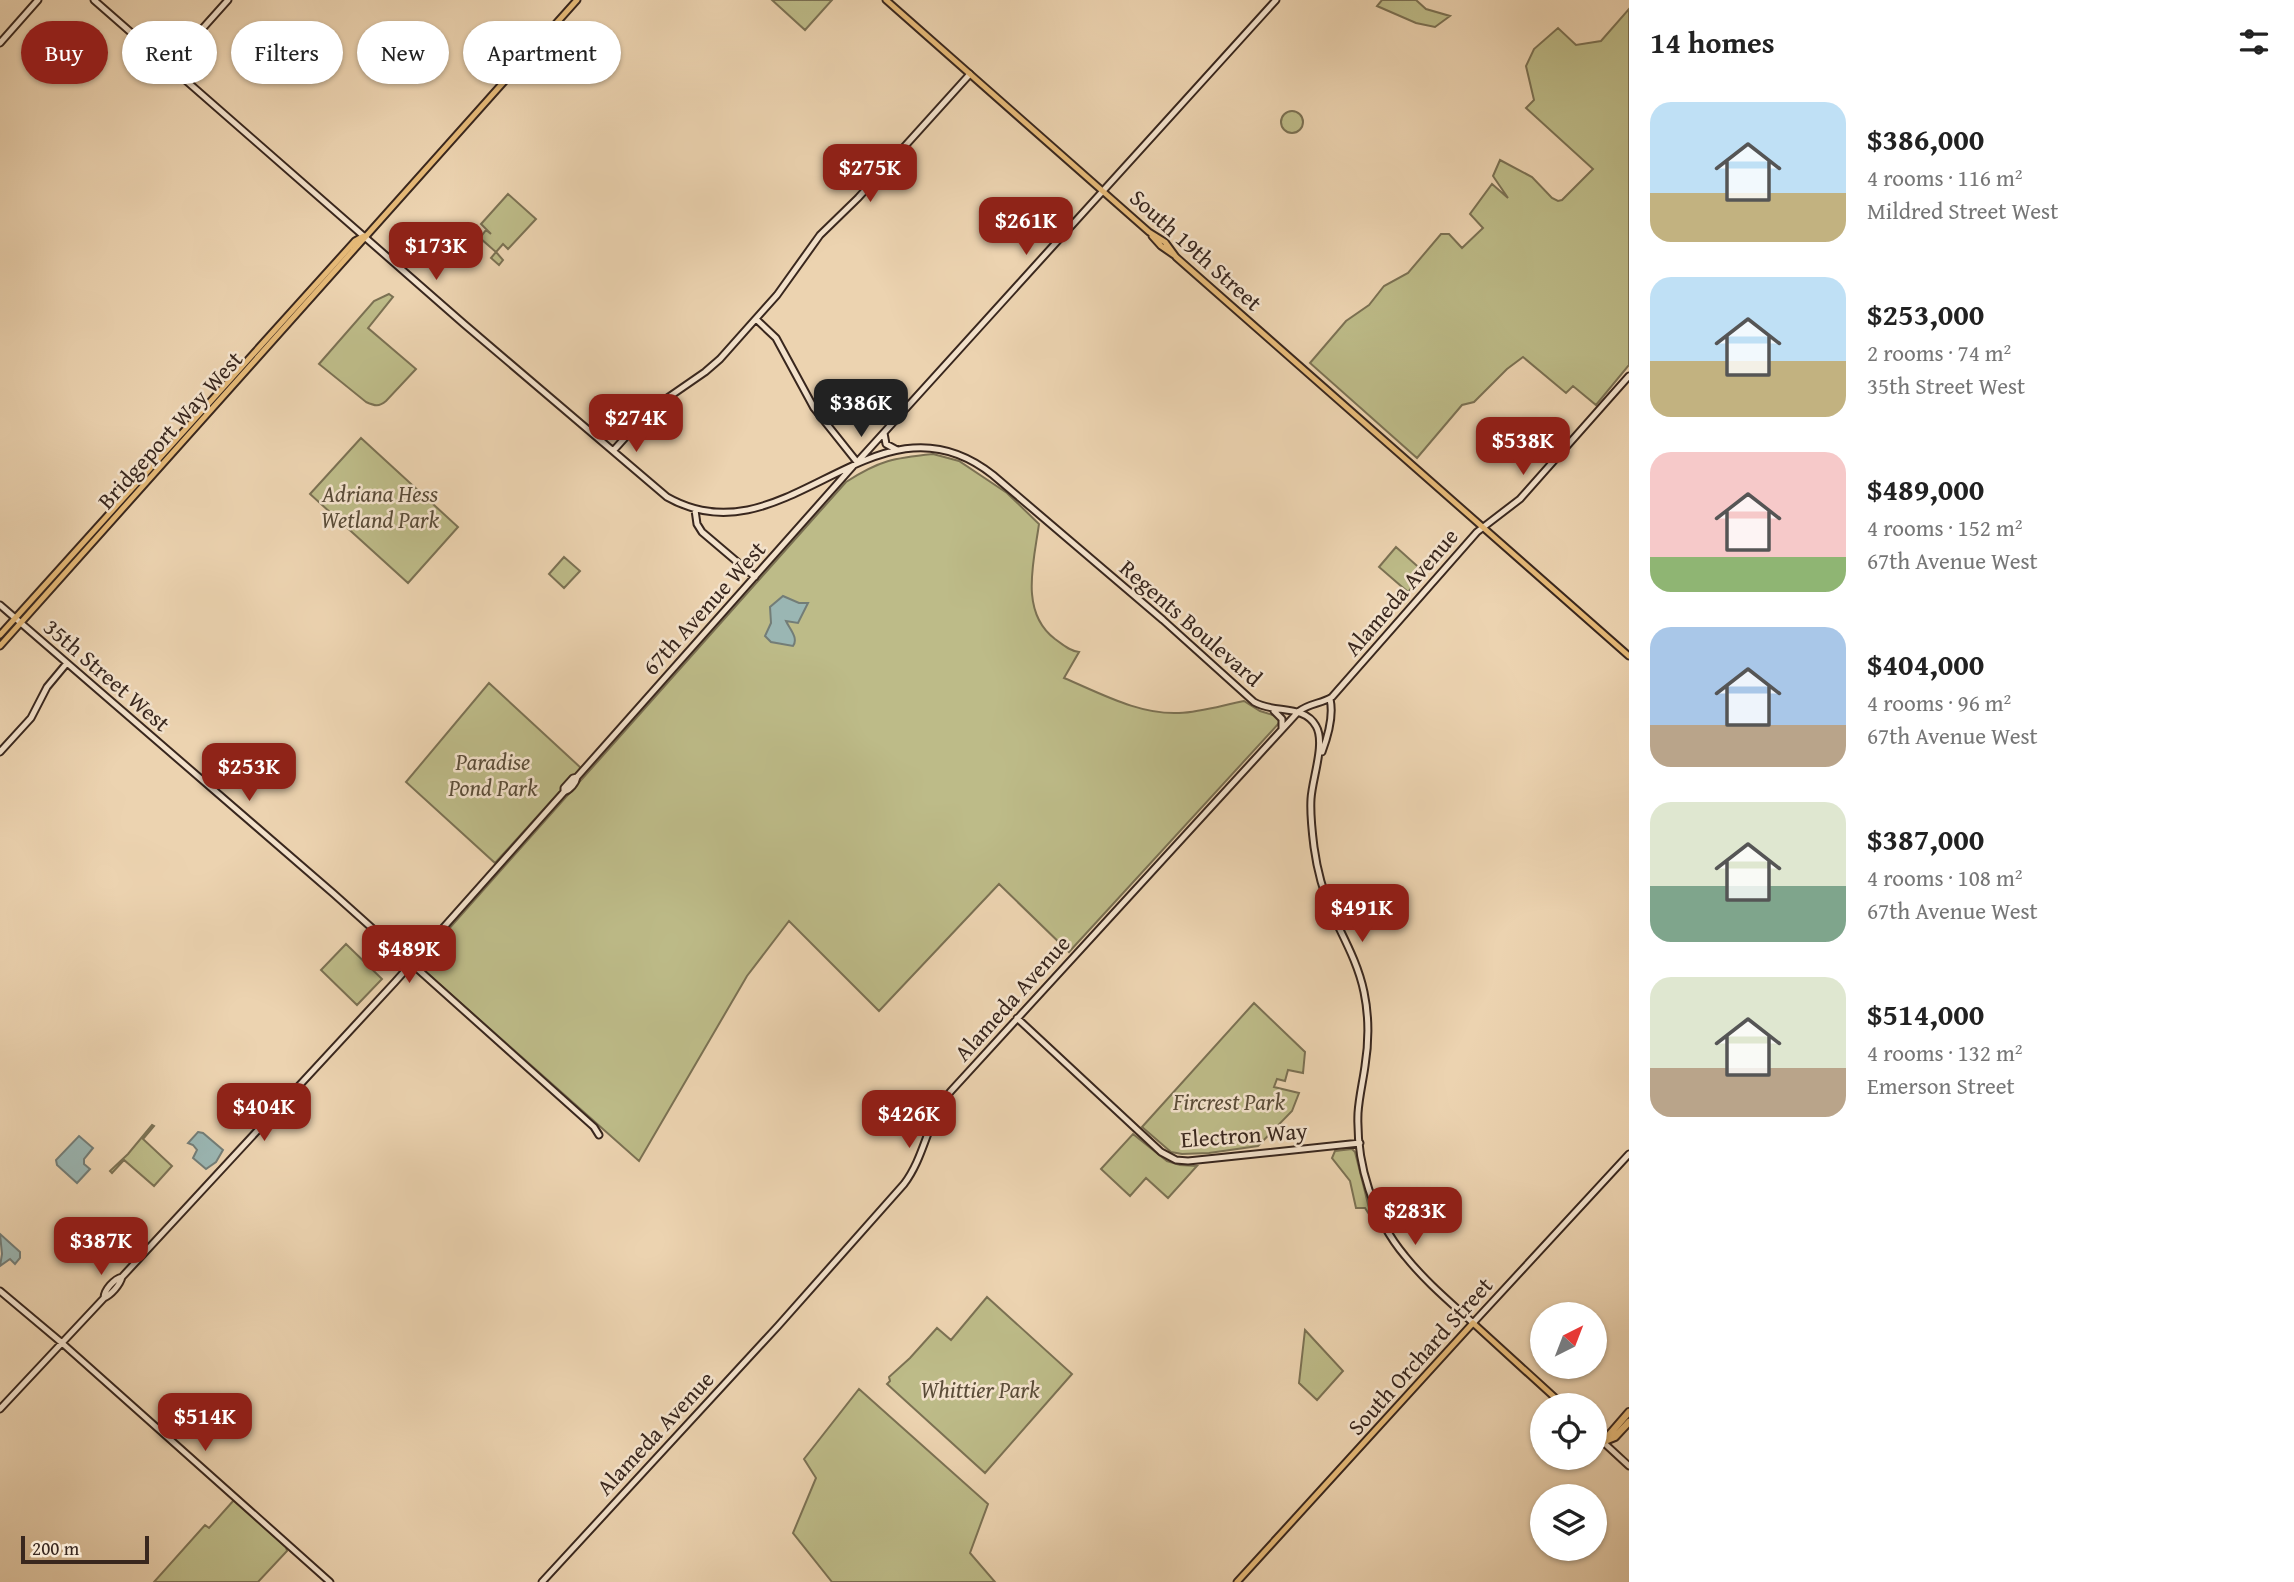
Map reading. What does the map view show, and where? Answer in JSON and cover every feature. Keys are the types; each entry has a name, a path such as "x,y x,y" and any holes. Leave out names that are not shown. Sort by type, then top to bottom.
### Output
{"highway":[{"path":"1607,1437 1629,1412"},
{"path":"1607,1440 1615,1437 1629,1422"}],"main road":[{"name":"Bridgeport Way West","path":"0,646 18,621 359,246 364,236 577,0"},
{"name":"South 19th Street","path":"886,0 1149,232 1165,242 1176,257 1629,656"},
{"name":"Bridgeport Way West","path":"0,635 18,621"},
{"path":"1473,1323 1550,1393"},
{"name":"South Orchard Street","path":"1237,1582 1473,1323"}],"street":[{"path":"0,43 38,0"},
{"path":"94,0 122,24"},
{"path":"209,21 228,0"},
{"name":"67th Avenue West","path":"0,1409 121,1282 564,792 568,791 577,781 577,777 857,462 1276,0"},
{"path":"613,451 650,410 711,368 777,295 820,234 858,198 970,74"},
{"path":"191,84 656,489 695,510 697,524 702,532 755,577"},
{"path":"756,319 779,342 820,417 857,462"},
{"name":"Alameda Avenue","path":"542,1582 787,1316 904,1184 919,1161 932,1120 942,1102 1017,1018 1297,712 1308,705 1330,699 1482,526 1520,499 1629,376"},
{"path":"884,433 886,444 897,450"},
{"name":"Regents Boulevard","path":"695,510 723,514 757,509 796,493 857,462 897,450 926,448 960,455 979,465 1163,620 1254,702 1270,709 1297,712"},
{"name":"35th Street West","path":"0,605 412,963 594,1127 599,1135"},
{"path":"0,752 34,713 47,687 67,663"},
{"path":"1315,768 1328,733 1330,699"},
{"path":"1270,709 1282,719 1282,728"},
{"path":"1297,712 1307,715 1318,731 1320,745 1311,811 1317,862 1330,908 1360,976 1366,1009 1367,1055 1358,1114 1360,1143 1371,1193 1395,1243 1414,1267 1473,1323"},
{"name":"Electron Way","path":"1017,1018 1161,1152 1176,1160 1200,1160 1360,1143"},
{"name":"South Orchard Street","path":"1473,1323 1629,1154"},
{"path":"0,1291 330,1582"},
{"path":"1607,1446 1629,1466"}],"green space":[{"path":"772,0 832,0 805,30"},
{"path":"1382,0 1416,0 1426,9 1450,16 1435,27 1416,23 1377,6"},
{"path":"1629,9 1629,365 1596,405 1573,386 1566,393 1523,357 1474,402 1462,405 1417,458 1310,363 1346,321 1369,305 1384,286 1408,273 1441,234 1449,234 1462,248 1483,228 1470,214 1492,184 1508,198 1493,176 1500,160 1532,177 1558,201 1593,169 1526,108 1534,100 1526,66 1534,49 1558,28 1576,45 1601,41"},
{"path":"1292,111 1300,114 1303,122 1300,130 1292,133 1284,130 1281,122 1284,114"},
{"path":"508,194 536,219 508,249 503,244 496,252 480,238 486,230 491,234 481,224"},
{"path":"496,252 503,260 499,265 491,258"},
{"path":"389,294 393,297 368,328 416,369 386,401 374,405 366,402 319,364 374,301"},
{"name":"Adriana Hess Wetland Park","path":"361,438 458,527 408,583 310,494"},
{"path":"933,454 959,461 1007,493 1039,524 1032,570 1033,601 1037,615 1044,628 1055,639 1069,649 1079,652 1064,678 1120,702 1149,710 1164,713 1187,712 1244,701 1260,711 1276,716 1280,722 1069,952 999,884 879,1011 789,921 747,976 639,1161 427,973 421,965 423,958 846,482 888,461"},
{"path":"1396,547 1425,573 1408,592 1379,567"},
{"path":"564,557 580,571 564,588 549,574"},
{"name":"Paradise Pond Park","path":"489,683 581,768 495,863 406,782"},
{"path":"346,944 382,979 357,1005 321,970"},
{"name":"Fircrest Park","path":"1254,1003 1305,1052 1303,1073 1288,1070 1285,1081 1277,1079 1274,1087 1299,1093 1292,1111 1258,1146 1209,1153 1171,1152 1142,1127"},
{"path":"152,1125 154,1126 143,1139 172,1166 154,1186 124,1160 112,1173 110,1171"},
{"path":"1133,1134 1167,1161 1197,1166 1168,1198 1146,1178 1130,1196 1101,1169"},
{"path":"1352,1149 1369,1208 1378,1228 1365,1208 1356,1208 1350,1181 1332,1158 1335,1151"},
{"name":"Whittier Park","path":"987,1297 1072,1374 985,1473 887,1384 889,1377 937,1328 951,1340"},
{"path":"1305,1330 1343,1371 1317,1400 1299,1383"},
{"path":"859,1389 988,1504 970,1553 995,1582 832,1582 793,1533 816,1478 804,1459"},
{"path":"234,1500 286,1547 287,1551 258,1582 154,1582 205,1525 209,1528"}],"water":[{"path":"783,596 799,603 808,603 798,623 786,621 794,636 793,646 771,642 765,636 771,623 770,607"},
{"path":"198,1132 203,1133 223,1150 216,1162 206,1169 193,1158 197,1150 188,1143"},
{"path":"79,1136 93,1148 84,1159 84,1164 90,1169 77,1183 57,1165 56,1160"},
{"path":"0,1234 20,1252 20,1258 15,1264 10,1259 0,1266"}]}
